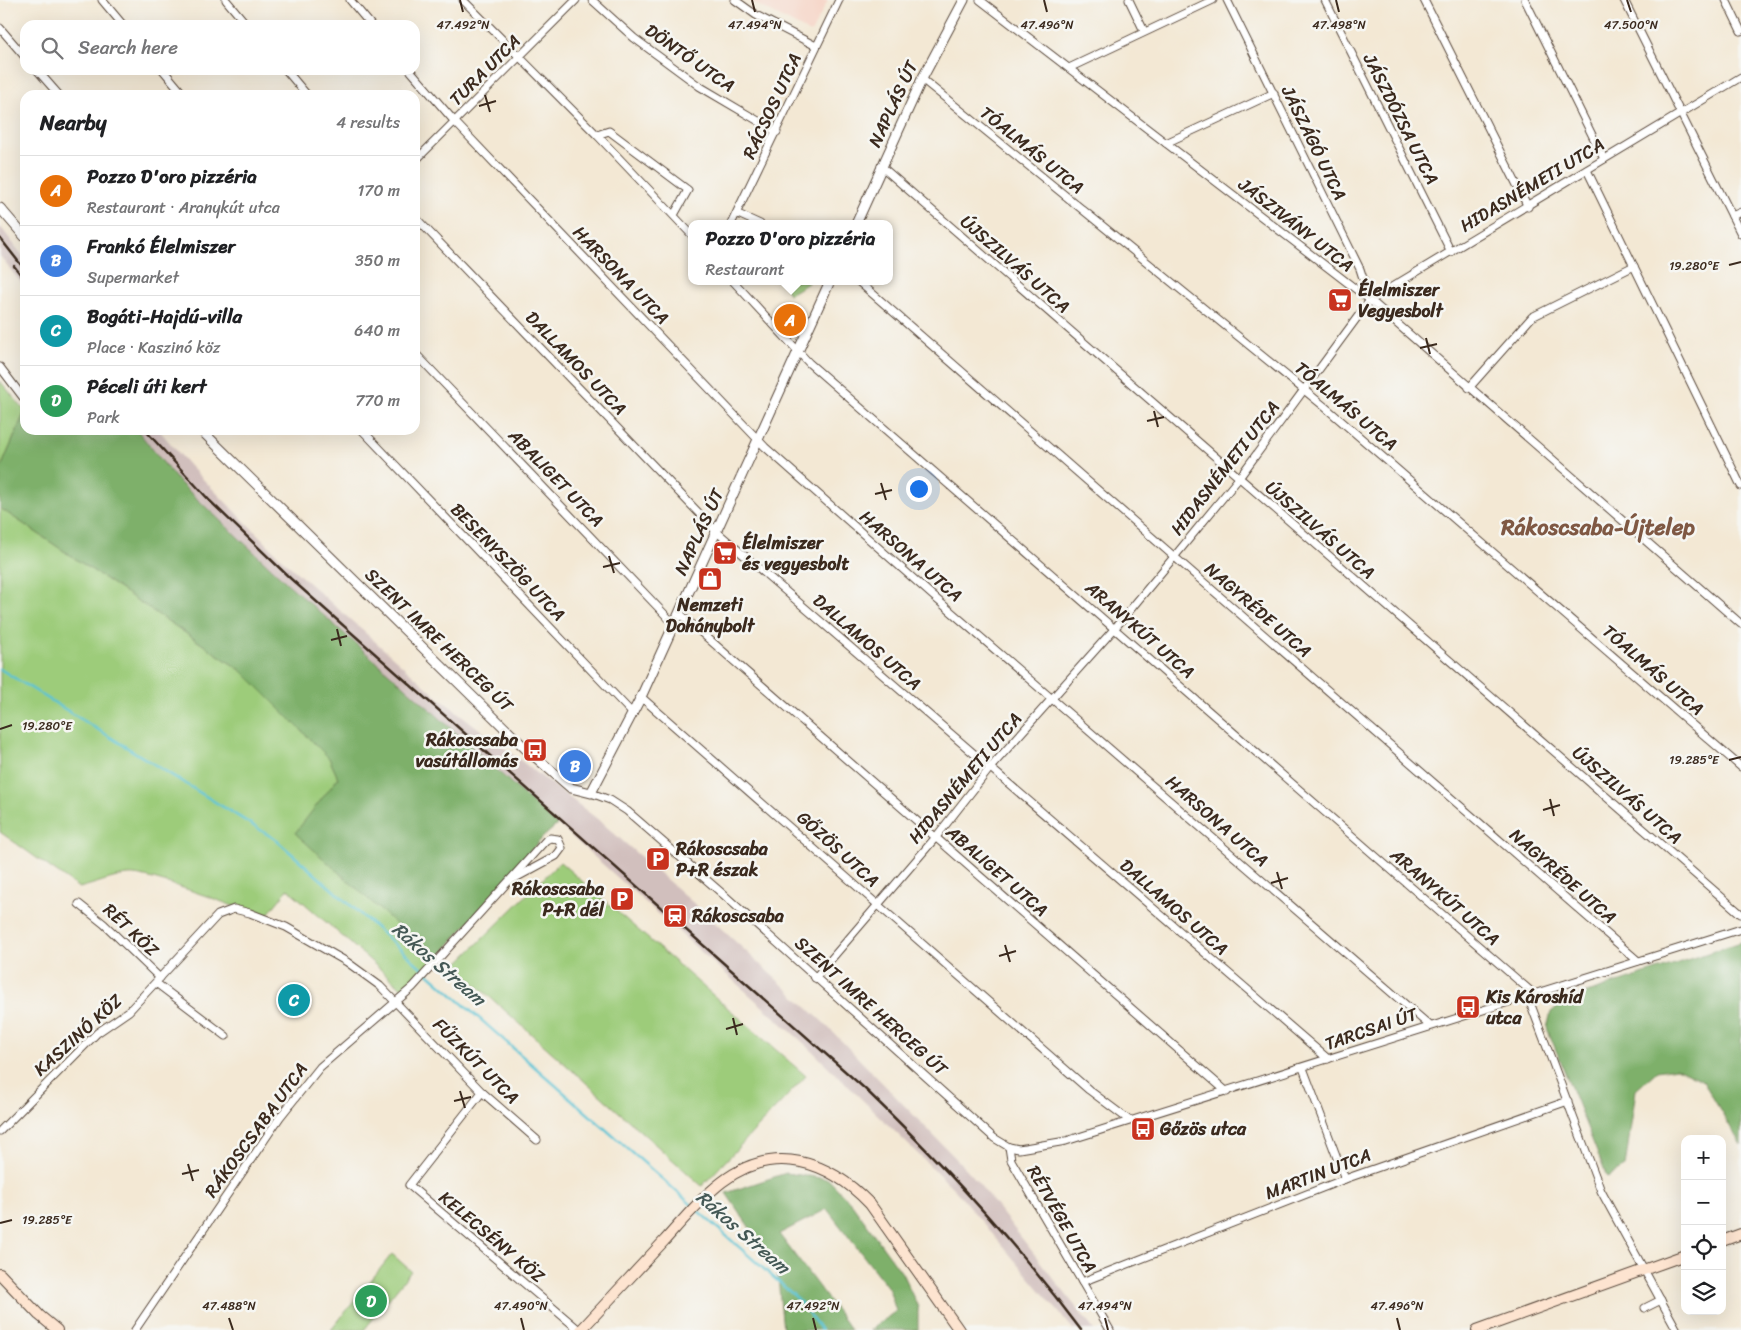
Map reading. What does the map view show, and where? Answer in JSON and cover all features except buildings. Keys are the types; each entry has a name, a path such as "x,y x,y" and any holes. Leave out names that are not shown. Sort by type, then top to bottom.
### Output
{"main road":[{"path":"580,1330 722,1182 741,1170 771,1161 806,1162 828,1170 853,1186 879,1217 960,1330"},
{"path":"1726,1240 1741,1234"},
{"path":"1477,1330 1681,1256"},
{"path":"0,1274 39,1315 57,1330"}],"street":[{"path":"102,0 119,20"},
{"path":"226,0 243,20"},
{"path":"350,0 367,20"},
{"path":"463,0 597,135 688,231"},
{"name":"TURA UTCA","path":"420,156 576,0"},
{"name":"DÖNTŐ UTCA","path":"592,0 634,38 699,86 777,132"},
{"path":"734,0 756,15 816,46"},
{"name":"RÁCSOS UTCA","path":"734,220 839,0"},
{"name":"NAPLÁS ÚT","path":"858,220 922,80 964,0"},
{"name":"JÁSZIVÁNY UTCA","path":"980,0 1370,300 1741,624"},
{"path":"1129,0 1144,31"},
{"path":"1069,68 1213,0"},
{"name":"JÁSZÁGÓ UTCA","path":"1227,0 1360,269 1370,300"},
{"name":"JÁSZDÓZSA UTCA","path":"1324,0 1451,252"},
{"path":"1424,0 1528,207"},
{"path":"1525,0 1604,159"},
{"path":"1624,0 1741,234"},
{"path":"1726,0 1741,32"},
{"path":"0,28 20,50"},
{"path":"41,75 55,90"},
{"path":"167,75 180,90"},
{"path":"290,75 303,90"},
{"name":"HARSONA UTCA","path":"414,75 455,122 758,441 1429,1025"},
{"name":"HIDASNÉMETI UTCA","path":"815,978 876,903 936,837 990,768 1116,628 1239,478 1370,300 1528,207 1741,77"},
{"name":"TÓALMÁS UTCA","path":"922,80 1305,390 1741,767"},
{"path":"1166,142 1274,93"},
{"path":"597,135 609,131 688,190 674,215"},
{"name":"ÚJSZILVÁS UTCA","path":"881,166 1741,914"},
{"path":"1588,170 1741,486"},
{"path":"0,208 20,231"},
{"path":"1732,216 1741,212"},
{"path":"738,214 751,220"},
{"name":"DALLAMOS UTCA","path":"420,222 717,532 1328,1059"},
{"path":"1469,388 1532,317 1634,266"},
{"name":"ARANYKÚT UTCA","path":"737,285 798,352 1116,628 1531,996"},
{"name":"NAPLÁS ÚT","path":"591,793 633,714 680,614 828,285"},
{"name":"NAGYRÉDE UTCA","path":"863,285 1638,961"},
{"name":"ABALIGET UTCA","path":"420,358 674,624"},
{"path":"0,367 20,393"},
{"name":"SZENT IMRE HERCEG ÚT","path":"206,435 531,753 571,788 610,800 627,811 994,1138 1009,1147"},
{"name":"BESENYSZÖG UTCA","path":"367,435 633,714"},
{"name":"ABALIGET UTCA","path":"680,614 1227,1092"},
{"name":"GŐZÖS UTCA","path":"641,697 1089,1090 1129,1120"},
{"name":"RÁKOSCSABA UTCA","path":"135,1330 280,1117 320,1067 437,963 508,882 546,840 550,838 558,839 562,848 556,856 508,882"},
{"name":"RÉT KÖZ","path":"80,904 104,924 158,981"},
{"name":"KASZINÓ KÖZ","path":"0,1130 97,1033 129,1011 218,915 234,909 286,927 313,941 347,962 380,986 395,1001"},
{"name":"TARCSAI ÚT","path":"1009,1147 1026,1148 1058,1143 1129,1120 1227,1092 1429,1025 1531,996 1741,929"},
{"path":"158,981 226,1036"},
{"path":"1531,996 1602,1191 1677,1330"},
{"name":"FŰZKÚT UTCA","path":"395,1001 482,1092 537,1140"},
{"path":"1303,1068 1345,1179"},
{"name":"KELECSÉNY KÖZ","path":"482,1092 409,1185 580,1330"},
{"name":"MARTIN UTCA","path":"1082,1282 1345,1179 1568,1101"},
{"name":"RÉTVÉGE UTCA","path":"1009,1147 1011,1160 1110,1330"},
{"path":"1644,1308 1661,1300"}],"shaded area":[{"path":"748,0 828,0 811,33"},
{"path":"0,226 20,252 20,282 0,256"},
{"path":"141,435 163,435 190,466 285,562 439,698 600,821 700,909 824,1023 972,1175 1094,1330 1074,1330 955,1190 807,1046 288,584 178,481"}],"green space":[{"path":"784,285 805,285 789,294"},
{"path":"0,381 20,405 20,423 0,470"},
{"path":"20,424 20,435 141,435 178,481 288,584 557,825 542,838 436,960 295,833 338,778 329,758 242,671 0,508 0,470"},
{"path":"0,508 242,671 329,758 436,960 404,990 288,889 264,919 195,892 138,876 122,876 79,888 0,832"},
{"path":"560,862 806,1076 702,1186 455,966"},
{"path":"1741,942 1741,1145 1703,1081 1677,1068 1657,1071 1636,1090 1625,1167 1607,1177 1547,1028 1551,1012 1566,1000"},
{"path":"786,1173 828,1179 852,1204 902,1273 918,1307 918,1330 870,1330 896,1311 889,1289 827,1209 779,1234 851,1330 783,1330 777,1268 726,1193"},
{"path":"392,1254 411,1271 364,1330 331,1330"}],"waterway":[{"name":"Rákos Stream","path":"0,669 275,839 693,1206"},
{"name":"Rákos Stream","path":"697,1210 798,1299 821,1330"}],"railway":[{"path":"0,238 20,264"},
{"path":"14,266 20,274"},
{"path":"150,435 210,501 291,579 864,1088 922,1145 977,1204 1031,1266 1081,1330"}],"place":[{"name":"Élelmiszer Vegyesbolt","path":"1340,300"},
{"name":"Pozzo D'oro pizzéria","path":"790,320"},
{"name":"Élelmiszer és vegyesbolt","path":"725,553"},
{"name":"Nemzeti Dohánybolt","path":"710,579"},
{"name":"Rákoscsaba vasútállomás","path":"535,750"},
{"name":"Frankó Élelmiszer","path":"575,766"},
{"name":"Rákoscsaba P+R észak","path":"658,859"},
{"name":"Rákoscsaba P+R dél","path":"622,899"},
{"name":"Rákoscsaba","path":"675,916"},
{"name":"Bogáti-Hajdú-villa","path":"294,1000"},
{"name":"Kis Károshíd utca","path":"1468,1007"},
{"name":"Gőzös utca","path":"1143,1129"},
{"name":"Péceli úti kert","path":"371,1301"}],"district":[{"name":"Rákoscsaba-Újtelep","path":"1598,527"}]}
